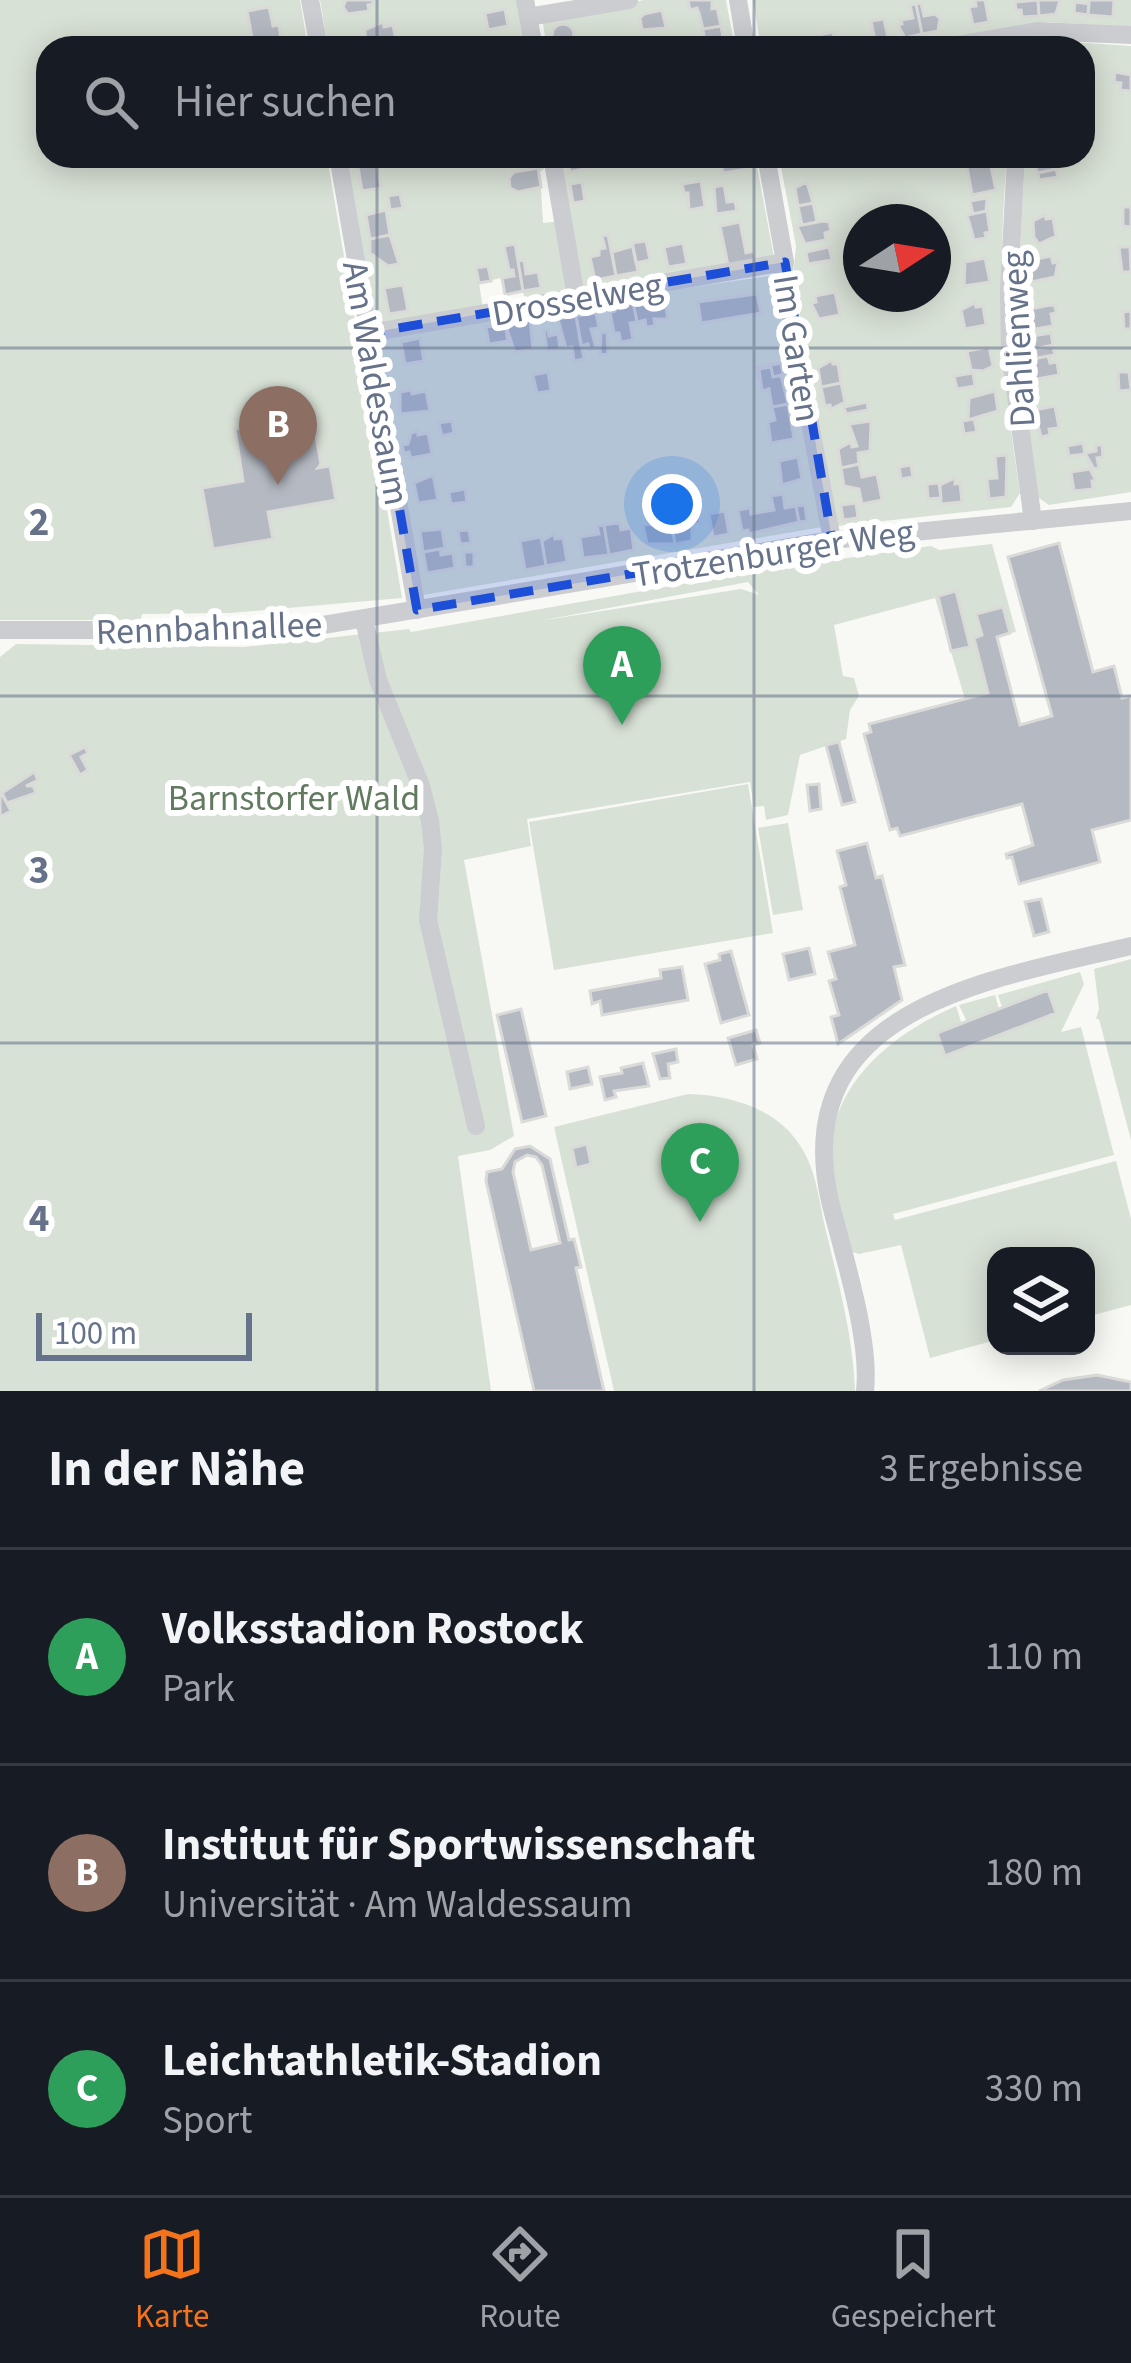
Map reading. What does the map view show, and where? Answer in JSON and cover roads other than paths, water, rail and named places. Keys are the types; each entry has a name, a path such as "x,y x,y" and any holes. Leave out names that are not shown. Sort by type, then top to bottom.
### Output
{"street":[{"path":"310,0 317,36"},
{"path":"527,9 629,0"},
{"path":"738,0 744,36"},
{"path":"1040,36 1071,30 1131,35"},
{"name":"Am Waldessaum","path":"340,168 416,606"},
{"path":"554,168 576,297"},
{"name":"Im Garten","path":"768,168 783,278 832,540"},
{"name":"Dahlienweg","path":"1015,168 1010,353 1033,520"},
{"name":"Drosselweg","path":"369,333 784,262"},
{"name":"Trotzenburger Weg","path":"416,606 832,540 1131,511"},
{"name":"Rennbahnallee","path":"0,630 254,630 364,620 416,606"},
{"path":"364,620 378,680 421,786 430,821 428,920 476,1126"},
{"path":"865,1391 862,1341 824,1155 829,1109 846,1072 889,1024 928,1002 1131,946"}],"place":[{"name":"Institut für Sportwissenschaft","path":"278,485"},
{"name":"Volksstadion Rostock","path":"622,725"},
{"name":"Leichtathletik-Stadion","path":"700,1222"}],"park label":[{"name":"Barnstorfer Wald","path":"294,797"}]}
